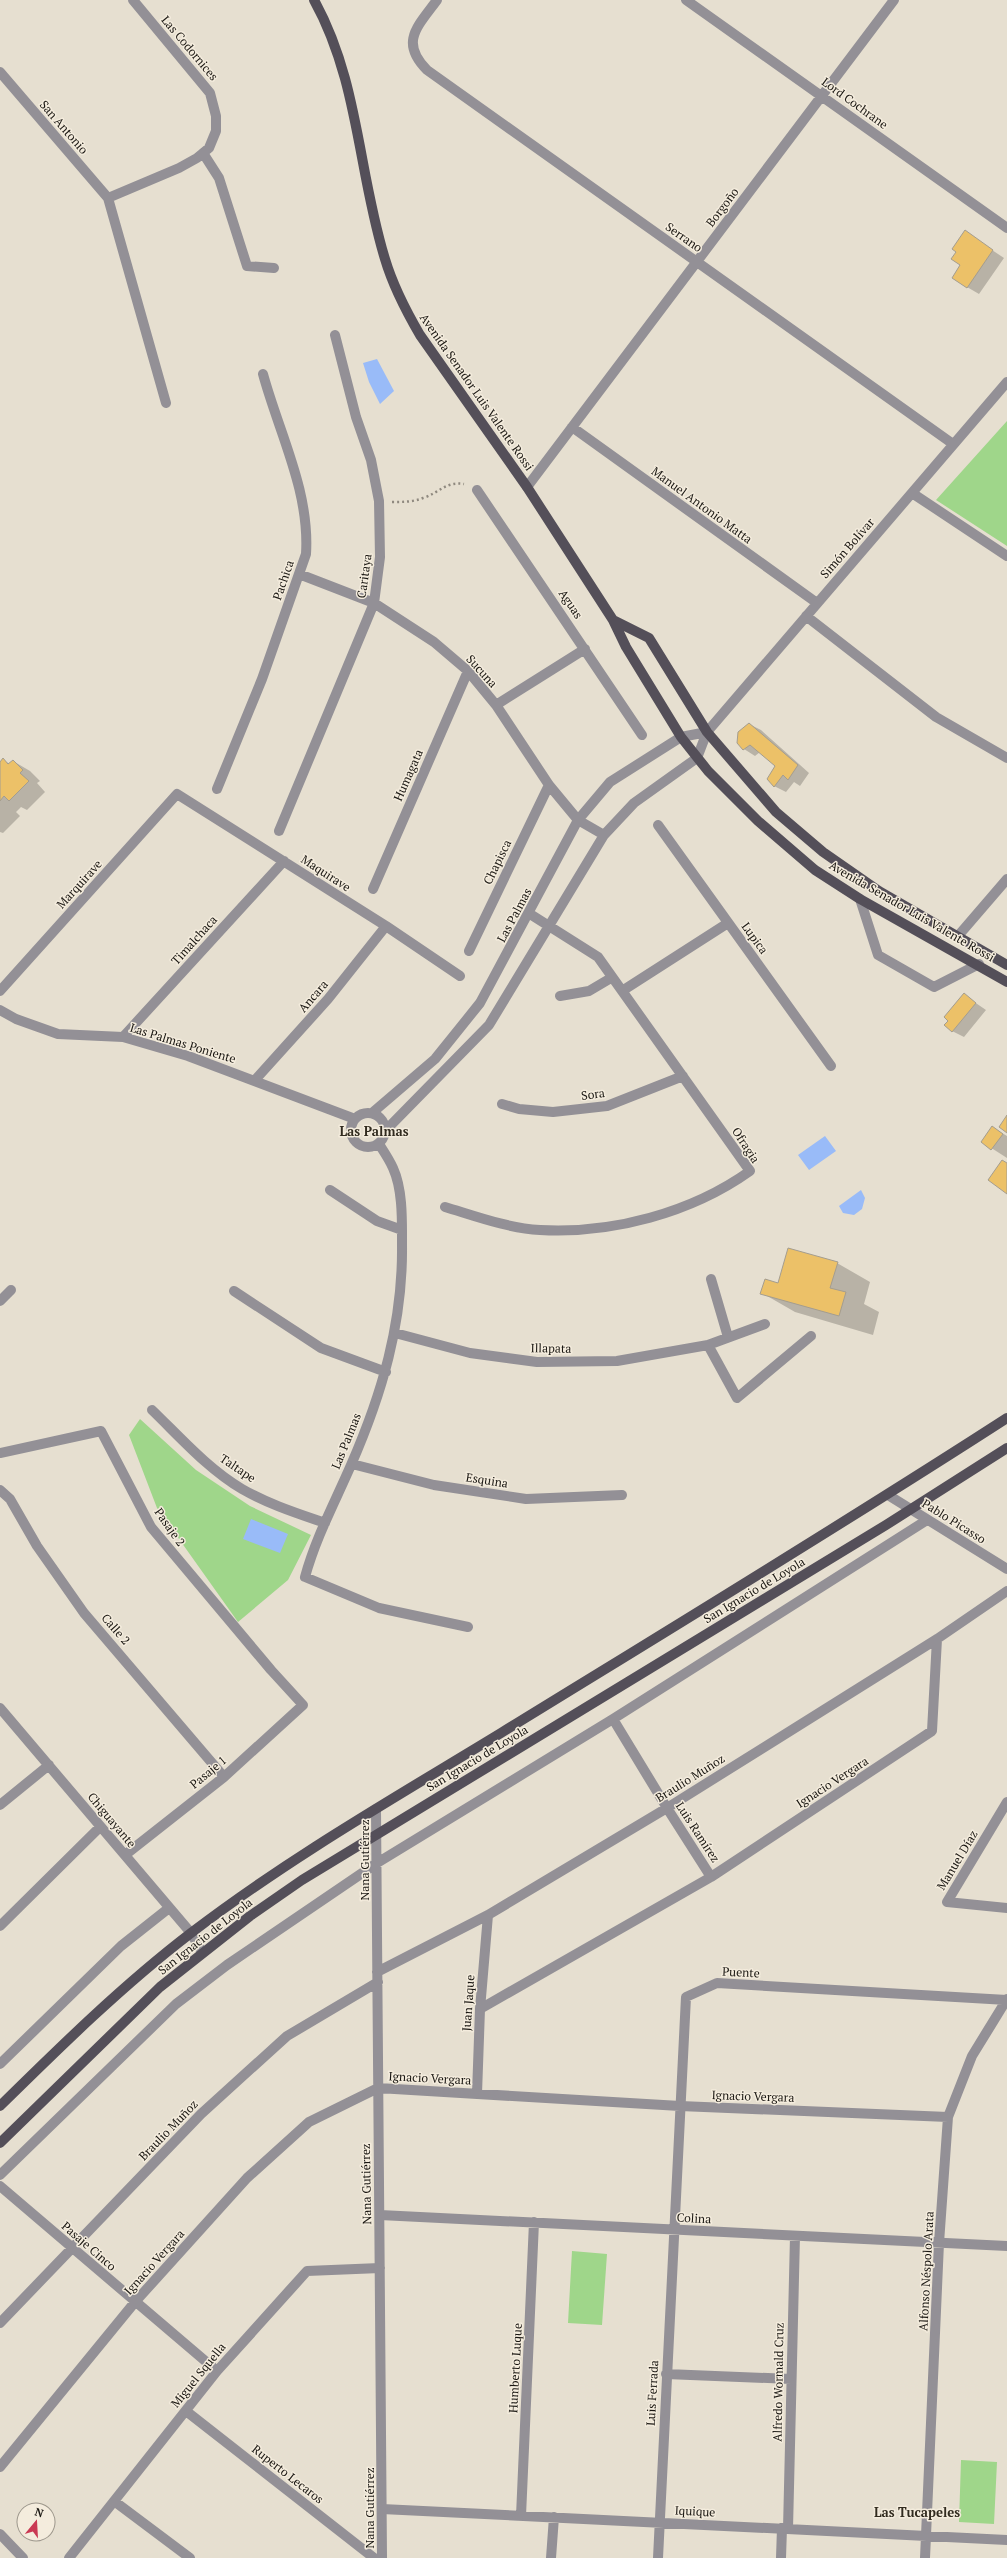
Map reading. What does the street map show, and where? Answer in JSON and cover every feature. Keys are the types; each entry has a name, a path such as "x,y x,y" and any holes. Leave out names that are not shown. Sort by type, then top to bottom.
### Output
{"main road":[{"name":"Avenida Senador Luis Valente Rossi","path":"314,0 344,70 353,104 380,237 394,284 420,335 527,487 613,620 626,647 681,737 697,758 758,821 804,860 860,899 979,964 1007,982"},
{"name":"Avenida Senador Luis Valente Rossi","path":"613,620 649,638 707,732 776,812 822,852 879,891 1007,965"},
{"name":"San Ignacio de Loyola","path":"0,2106 69,2039 190,1933 291,1862 888,1495 1007,1418"},
{"name":"San Ignacio de Loyola","path":"0,2143 160,1987 202,1952 302,1880 911,1510 1007,1448"}],"street":[{"name":"Las Codornices","path":"108,198 179,168 203,153 212,142 216,132 216,116 210,93 133,0"},
{"name":"Serrano","path":"437,0 420,22 412,42 416,57 427,70 953,444"},
{"name":"Lord Cochrane","path":"686,0 822,95 1007,228"},
{"name":"Borgoño","path":"527,487 894,0"},
{"name":"San Antonio","path":"0,72 108,198"},
{"path":"203,153 219,178 247,266 274,268"},
{"path":"108,198 166,403"},
{"name":"Caritaya","path":"278,831 374,603 382,534 379,501 371,460 356,417 335,335"},
{"name":"Pachica","path":"217,789 262,679 306,554 307,533 294,466 273,410 262,374"},
{"name":"Simón Bolívar","path":"697,758 707,732 1007,382"},
{"name":"Manuel Antonio Matta","path":"572,427 817,603"},
{"name":"Aguas","path":"477,490 586,649 642,735"},
{"path":"912,493 1007,556"},
{"name":"Sucuna","path":"299,574 374,603 434,642 468,672 496,705 549,784 578,820 604,835"},
{"path":"806,616 936,717 1007,758"},
{"path":"496,705 586,649"},
{"name":"Humagata","path":"373,889 468,672"},
{"path":"681,737 707,732"},
{"name":"Las Palmas","path":"355,1119 363,1114 372,1113 435,1059 461,1029 480,1003 530,914 578,820 610,782 681,737"},
{"path":"355,1119 351,1131 356,1142 367,1147 379,1144 386,1130 489,1025 551,926 604,835 634,803 697,758"},
{"name":"Chapisca","path":"469,951 549,784"},
{"name":"Maquirave","path":"177,794 386,926 460,976"},
{"name":"Marquirave","path":"0,991 177,794"},
{"name":"Lupica","path":"658,825 831,1066"},
{"name":"Timalchaca","path":"124,1037 284,861"},
{"path":"958,936 1007,879"},
{"path":"860,899 878,955 934,987 979,964"},
{"name":"Ofragia","path":"445,1207 502,1223 539,1230 577,1230 644,1218 700,1201 727,1187 750,1171 598,957 530,914"},
{"path":"622,991 728,923"},
{"name":"Ancara","path":"255,1080 328,999 386,926"},
{"path":"560,996 589,991 612,978"},
{"name":"Las Palmas Poniente","path":"0,1010 16,1019 58,1034 124,1037 188,1056 355,1119"},
{"name":"Sora","path":"502,1104 519,1109 553,1112 607,1106 683,1076"},
{"path":"372,1113 382,1119 386,1130"},
{"name":"Las Palmas","path":"379,1144 393,1168 399,1194 402,1230 403,1278 395,1333 386,1372 352,1464 312,1551 305,1577 379,1608 468,1627"},
{"path":"330,1190 377,1221 402,1230"},
{"path":"711,1279 728,1337"},
{"path":"0,1301 11,1290"},
{"path":"234,1291 321,1348 386,1372"},
{"name":"Illapata","path":"395,1333 470,1353 537,1362 617,1360 708,1345 765,1324"},
{"path":"708,1345 737,1398 811,1336"},
{"name":"Taltape","path":"152,1410 190,1448 242,1488 277,1506 324,1523"},
{"name":"Pasaje 2","path":"0,1453 101,1431 151,1527 265,1664 304,1705"},
{"name":"Esquina","path":"352,1464 434,1485 526,1499 622,1495"},
{"name":"Calle 2","path":"0,1490 10,1499 37,1546 84,1613 224,1777"},
{"name":"Pablo Picasso","path":"888,1495 1007,1569"},
{"path":"0,2175 176,2004 227,1965 376,1863 613,1719 927,1520"},
{"name":"Braulio Muñoz","path":"0,2323 73,2249 201,2114 288,2036 378,1977 488,1915 666,1808 937,1640 1007,1591"},
{"name":"Ignacio Vergara","path":"480,2009 712,1877 932,1731 937,1640"},
{"name":"Pasaje 1","path":"125,1855 224,1777 304,1705"},
{"name":"Chiguayante","path":"0,1708 190,1933 202,1952"},
{"name":"Luis Ramírez","path":"613,1719 666,1808 712,1877"},
{"path":"0,1805 49,1765"},
{"name":"Manuel Díaz","path":"1007,1802 947,1902 1007,1908"},
{"name":"Nana Gutiérrez","path":"376,1809 382,2558"},
{"path":"0,1926 100,1827"},
{"path":"0,2064 121,1946 169,1908"},
{"name":"Juan Jaque","path":"477,2094 480,2009 488,1915"},
{"name":"Puente","path":"673,2230 686,1997 717,1983 1007,2000"},
{"name":"Alfonso Néspolo Arata","path":"925,2558 939,2242 948,2117 972,2056 1007,2000"},
{"name":"Ignacio Vergara","path":"0,2467 135,2302 247,2178 309,2122 378,2088 680,2106 948,2117"},
{"name":"Pasaje Cinco","path":"0,2186 217,2371"},
{"name":"Colina","path":"380,2215 1007,2246"},
{"name":"Humberto Luque","path":"521,2516 534,2222"},
{"name":"Luis Ferrada","path":"658,2558 673,2230"},
{"name":"Alfredo Wormald Cruz","path":"781,2558 785,2529 795,2236"},
{"name":"Miguel Squella","path":"69,2558 217,2371 307,2271 380,2268"},
{"path":"666,2374 791,2379"},
{"name":"Ruperto Lecaros","path":"186,2411 374,2558"},
{"path":"114,2501 190,2558"},
{"name":"Iquique","path":"382,2509 1007,2540"},
{"path":"551,2558 554,2517"},
{"path":"0,2534 23,2558"}],"path":[{"path":"379,501 406,503 425,498 444,485 458,483 468,484 477,490"}],"green space":[{"path":"1007,421 1007,546 936,500"},
{"path":"140,1419 196,1470 250,1506 311,1535 288,1580 238,1622 157,1508 129,1435"},
{"path":"572,2251 607,2254 602,2325 568,2323"},
{"path":"961,2460 997,2462 994,2524 959,2522"}],"water":[{"path":"377,359 394,391 380,404 369,382 363,363"},
{"path":"825,1136 836,1151 809,1170 798,1155"},
{"path":"861,1190 865,1198 862,1209 854,1215 843,1213 839,1206"},
{"path":"251,1519 288,1534 280,1553 243,1539"}],"building":[{"path":"965,230 993,250 967,288 952,278 960,265 951,259 956,252 952,249"},
{"path":"749,723 798,765 788,780 783,775 774,787 767,779 775,766 750,745 743,750 737,743 738,732"},
{"path":"3,758 8,764 13,760 23,770 20,773 29,781 9,801 4,796 0,801 0,762"},
{"path":"964,993 976,1003 952,1032 944,1025 948,1021 944,1017"},
{"path":"1007,1115 1007,1133 999,1127"},
{"path":"992,1126 1003,1134 991,1150 981,1142"},
{"path":"1002,1160 1007,1163 1007,1194 988,1180"},
{"path":"788,1248 838,1262 830,1288 846,1292 839,1316 760,1294 765,1279 778,1283"}],"district":[{"name":"Las Palmas","path":"374,1131"},
{"name":"Las Tucapeles","path":"917,2512"}]}
